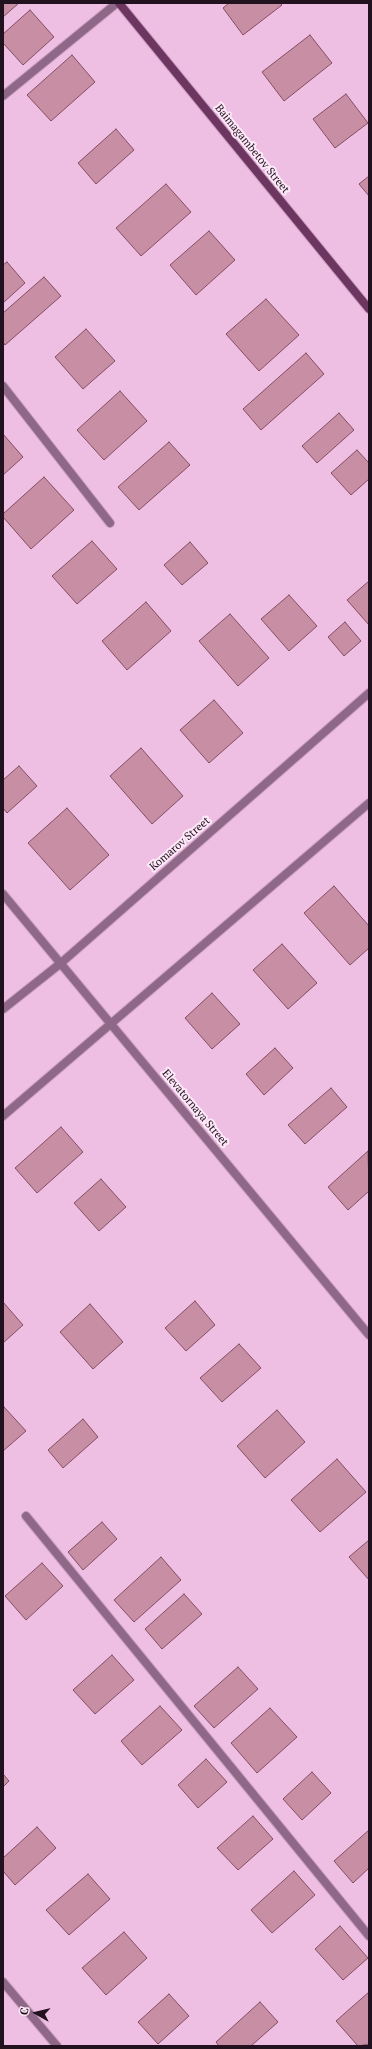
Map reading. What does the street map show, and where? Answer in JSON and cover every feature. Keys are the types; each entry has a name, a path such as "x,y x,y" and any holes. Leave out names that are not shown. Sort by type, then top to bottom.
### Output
{"main road":[{"name":"Baimagambetov Street","path":"118,3 369,309"}],"street":[{"path":"3,96 118,3"},
{"path":"3,386 110,523"},
{"name":"Komarov Street","path":"3,1010 60,963 369,693"},
{"path":"3,1116 369,803"},
{"name":"Elevatornaya Street","path":"3,894 369,1335"},
{"path":"26,1516 369,1936"},
{"path":"3,1982 57,2046"}],"building":[{"path":"3,3 19,3 3,17"},
{"path":"229,3 280,3 282,5 243,35 223,8"},
{"path":"30,10 54,37 23,65 3,43 3,34"},
{"path":"310,35 332,63 284,101 262,72"},
{"path":"72,55 95,82 51,121 27,95"},
{"path":"346,94 368,123 335,148 313,119"},
{"path":"116,129 134,150 96,184 78,163"},
{"path":"369,176 369,196 359,184"},
{"path":"166,184 191,212 141,256 116,228"},
{"path":"209,231 235,260 196,295 170,265"},
{"path":"7,262 25,283 3,303 3,265"},
{"path":"44,277 61,296 5,345 3,342 3,313"},
{"path":"266,299 299,335 259,371 226,334"},
{"path":"86,329 115,361 83,389 55,357"},
{"path":"306,353 324,374 261,430 243,409"},
{"path":"120,391 147,421 104,460 77,430"},
{"path":"339,413 354,430 317,463 302,446"},
{"path":"3,434 23,457 3,475"},
{"path":"169,442 190,465 139,510 118,487"},
{"path":"357,450 369,463 369,479 351,495 331,473"},
{"path":"44,477 74,510 31,549 3,517 3,514"},
{"path":"92,541 117,569 77,604 52,576"},
{"path":"190,542 208,563 182,585 164,565"},
{"path":"369,581 369,625 347,600"},
{"path":"289,595 317,626 289,651 261,619"},
{"path":"146,602 171,631 127,670 102,641"},
{"path":"230,614 269,658 238,686 199,641"},
{"path":"345,622 361,641 344,656 328,637"},
{"path":"214,700 243,733 209,763 180,730"},
{"path":"141,748 183,796 152,824 110,776"},
{"path":"19,766 37,786 7,813 3,808 3,780"},
{"path":"67,808 109,855 70,890 28,843"},
{"path":"334,886 369,926 369,948 350,965 304,913"},
{"path":"282,944 317,983 288,1009 253,970"},
{"path":"212,993 240,1024 212,1049 185,1018"},
{"path":"275,1048 293,1068 264,1095 246,1074"},
{"path":"331,1088 347,1107 305,1144 288,1125"},
{"path":"61,1127 83,1152 37,1193 15,1168"},
{"path":"368,1151 369,1191 348,1210 328,1187"},
{"path":"101,1179 126,1207 99,1231 74,1203"},
{"path":"195,1301 215,1325 186,1351 165,1328"},
{"path":"3,1302 23,1325 3,1343"},
{"path":"90,1304 123,1342 93,1369 60,1332"},
{"path":"239,1344 261,1368 222,1402 200,1378"},
{"path":"4,1407 26,1431 3,1451 3,1408"},
{"path":"277,1410 305,1442 265,1478 237,1446"},
{"path":"83,1419 98,1437 63,1468 48,1450"},
{"path":"337,1459 366,1492 320,1532 291,1500"},
{"path":"102,1522 117,1539 83,1570 68,1552"},
{"path":"369,1540 369,1580 349,1557"},
{"path":"161,1557 181,1580 134,1622 114,1600"},
{"path":"42,1563 63,1586 26,1620 5,1596"},
{"path":"184,1594 202,1614 162,1649 145,1629"},
{"path":"112,1655 134,1680 95,1714 73,1690"},
{"path":"238,1667 258,1689 214,1728 194,1706"},
{"path":"160,1706 182,1730 142,1765 121,1741"},
{"path":"270,1708 297,1737 257,1773 231,1743"},
{"path":"206,1759 227,1782 198,1808 178,1785"},
{"path":"312,1772 331,1793 302,1820 283,1799"},
{"path":"3,1774 9,1781 3,1787"},
{"path":"253,1816 273,1839 238,1870 217,1848"},
{"path":"37,1827 56,1848 15,1885 3,1871 3,1858"},
{"path":"369,1830 369,1868 353,1883 334,1861"},
{"path":"294,1871 315,1895 272,1933 251,1910"},
{"path":"88,1874 110,1899 69,1935 46,1910"},
{"path":"340,1926 368,1958 343,1980 315,1949"},
{"path":"124,1932 147,1958 106,1995 82,1968"},
{"path":"369,1992 369,2044 358,2046 336,2021"},
{"path":"169,1994 189,2016 158,2044 138,2022"},
{"path":"260,2002 278,2022 251,2046 219,2046 216,2042"}]}
